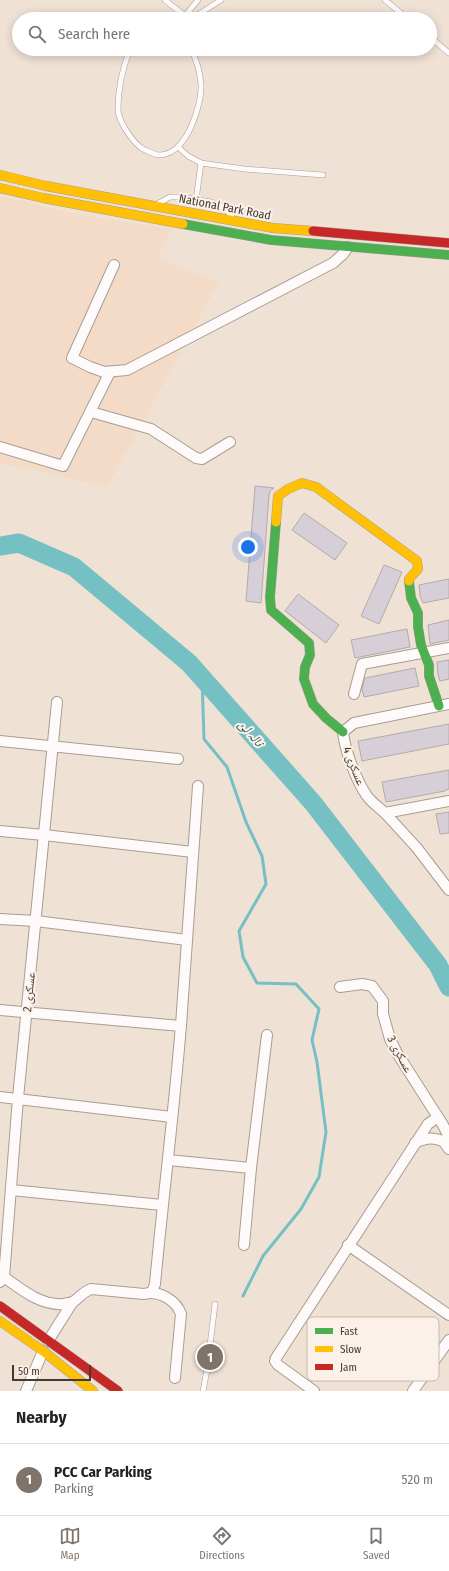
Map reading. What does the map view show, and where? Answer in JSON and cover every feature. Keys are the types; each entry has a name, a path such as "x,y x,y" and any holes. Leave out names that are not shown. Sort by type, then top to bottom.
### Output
{"street":[{"name":"National Park Road","path":"0,175 46,186 273,228 449,243"},
{"name":"National Park Road","path":"0,188 43,198 271,240 449,255"},
{"path":"114,265 72,358 104,372 127,370 333,263 348,247"},
{"path":"0,447 63,466 110,372"},
{"path":"90,412 151,429 196,458 202,459 230,442"},
{"path":"343,732 326,718 313,704 304,679 305,667 310,655 308,643 271,610 270,597 278,496 288,489 302,483 316,487 417,561 418,569 410,579 410,593 413,604 418,613 418,627 429,665 429,676 438,706"},
{"path":"354,694 362,664 449,648"},
{"name":"عسکری 2","path":"2,1279 18,1098 54,746 57,702"},
{"name":"عسکری 4","path":"449,704 354,723 343,732 347,750 368,797 386,813 417,848 449,890"},
{"path":"0,741 178,758"},
{"path":"152,1292 155,1284 181,1026 198,786"},
{"path":"386,813 449,801"},
{"path":"0,831 193,852"},
{"path":"0,919 36,921 187,940"},
{"name":"عسکری 3","path":"340,987 362,984 372,986 383,1001 383,1014 390,1039 397,1053 447,1133 449,1149"},
{"path":"0,1010 181,1026"},
{"path":"244,1245 251,1168 268,1035"},
{"path":"0,1097 172,1117"},
{"path":"314,1391 278,1365 275,1361 276,1358 415,1143 428,1124 438,1117"},
{"path":"415,1143 434,1138 443,1141 449,1149"},
{"path":"168,1160 251,1168"},
{"path":"11,1190 162,1204"},
{"path":"348,1245 449,1315"},
{"path":"2,1279 43,1302 59,1304 72,1302"},
{"path":"48,1341 72,1302 84,1292 91,1289 144,1294 152,1292 170,1299 178,1306 181,1314 175,1378"},
{"path":"0,1306 118,1391"},
{"path":"0,1321 43,1351 93,1391"},
{"path":"439,1354 449,1340"},
{"path":"26,1391 43,1351"},
{"path":"413,1391 420,1381"}],"lane":[{"path":"165,0 180,12"},
{"path":"191,12 198,0"},
{"path":"199,12 221,0"},
{"path":"385,0 400,12"},
{"path":"437,43 449,53"},
{"path":"128,56 123,70 118,110 128,136 138,146 160,155 178,147 186,137 200,102 201,84 199,69 194,56"},
{"path":"178,147 188,156 201,163 244,169 323,175"},
{"path":"196,200 201,163"},
{"path":"155,206 170,197 182,197 211,202 223,207 236,221"},
{"path":"203,1391 215,1304"}],"shaded area":[{"path":"0,196 81,215 172,229 157,258 219,282 107,487 0,463"}],"building":[{"path":"255,486 274,488 270,491 269,495 261,603 246,601"},
{"path":"304,513 347,543 335,560 292,530"},
{"path":"384,565 402,572 379,624 361,616"},
{"path":"449,579 449,598 423,603 420,596 419,585"},
{"path":"298,594 339,625 326,643 285,611"},
{"path":"449,620 449,640 430,644 428,625"},
{"path":"407,629 410,647 355,658 351,640"},
{"path":"449,660 449,679 440,681 437,662"},
{"path":"415,668 419,686 364,697 362,689 365,678"},
{"path":"449,724 449,744 362,761 358,741"},
{"path":"449,770 449,789 386,802 382,782"},
{"path":"449,812 449,833 440,834 436,814"}],"waterway":[{"name":"نالہ لئ","path":"0,546 19,543 74,567 189,663 313,803 438,965 449,987"},
{"path":"202,677 204,739 227,767 246,822 262,856 266,884 239,931 243,957 257,983 296,984 319,1009 312,1040 317,1062 326,1132 319,1177 301,1209 263,1256 243,1296"}],"traffic: fast":[{"path":"183,224 271,240 449,255"},
{"path":"276,522 270,597 271,610 309,643 310,655 305,667 304,679 313,704 326,718 343,732"},
{"path":"409,581 411,598 418,613 418,627 421,645 429,665 429,676 439,706"}],"traffic: slow":[{"path":"0,175 46,186 273,228 313,231"},
{"path":"0,188 43,198 183,224"},
{"path":"276,522 278,496 288,489 302,483 316,487 417,561 418,569 409,581"},
{"path":"0,1321 43,1351 93,1391"}],"traffic: jam":[{"path":"313,231 449,243"},
{"path":"0,1306 118,1391"}],"place":[{"name":"PCC Car Parking","path":"210,1357"}]}
